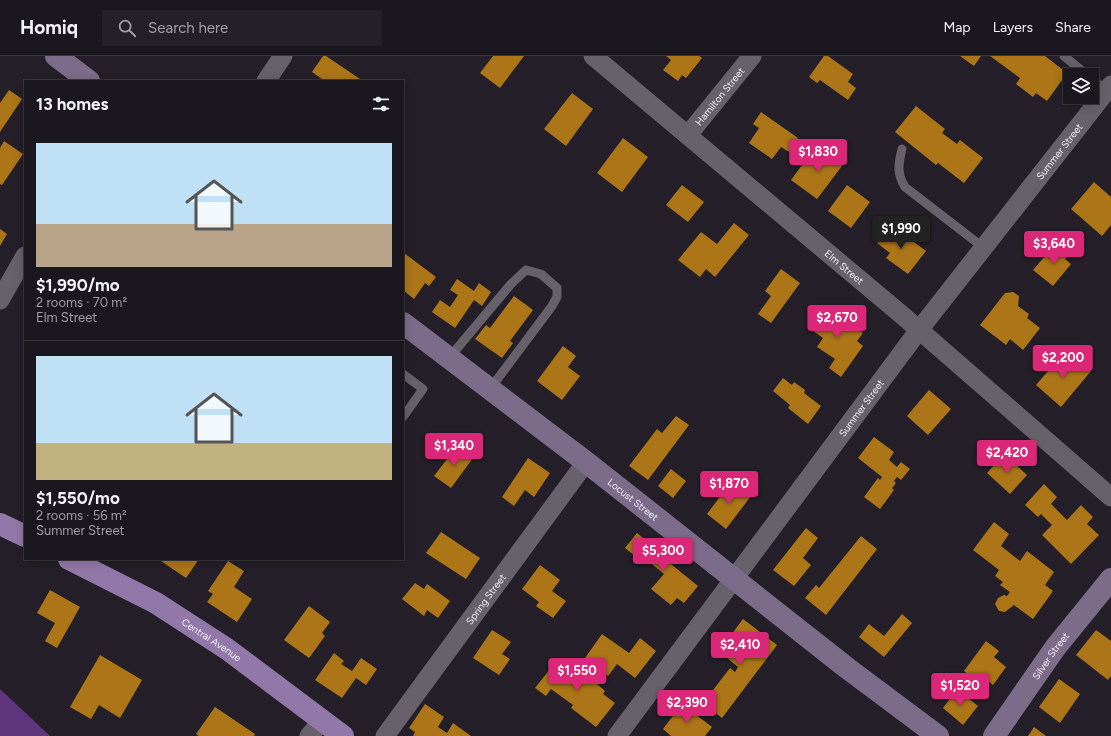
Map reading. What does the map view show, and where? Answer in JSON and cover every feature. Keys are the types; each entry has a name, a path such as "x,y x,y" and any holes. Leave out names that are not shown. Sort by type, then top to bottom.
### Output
{"main road":[{"path":"0,524 24,536"},
{"name":"Central Avenue","path":"71,560 156,603 227,649 316,728 343,736"}],"street":[{"path":"56,56 88,80"},
{"path":"267,80 283,56"},
{"name":"Elm Street","path":"593,56 919,330 1111,497"},
{"name":"Hamilton Street","path":"688,136 752,56"},
{"name":"Summer Street","path":"617,736 919,330 984,248 1103,85"},
{"path":"0,300 24,258"},
{"name":"Locust Street","path":"404,324 586,462 735,578 847,668 938,736"},
{"name":"Spring Street","path":"386,736 586,462"},
{"name":"Silver Street","path":"994,736 1055,648 1111,579"}],"lane":[{"path":"1064,56 1079,68"},
{"path":"902,149 898,166 899,178 905,188 984,248"},
{"path":"449,358 512,284 526,270 541,274 557,288 556,297 552,306 490,389"},
{"path":"404,375 423,389 404,416"}],"shaded area":[{"path":"0,689 50,736 0,736"}],"building":[{"path":"323,56 326,56 362,80 324,80 312,72"},
{"path":"493,56 524,56 500,88 480,73"},
{"path":"666,56 699,56 702,58 686,78 682,75 678,81 663,70 671,60"},
{"path":"824,56 828,56 853,74 848,82 856,88 848,100 820,80 817,83 809,77"},
{"path":"960,56 981,56 974,66"},
{"path":"990,56 1045,56 1063,70 1063,79 1047,101 1036,93 1033,97 1016,84 1020,78"},
{"path":"9,90 22,99 0,132 0,103"},
{"path":"572,93 593,109 566,146 544,129"},
{"path":"916,106 945,129 942,133 957,144 960,140 983,158 964,183 938,163 936,165 895,132"},
{"path":"761,112 798,138 789,152 781,147 772,159 749,143 759,128 753,124"},
{"path":"623,138 648,157 622,192 597,173"},
{"path":"4,141 23,154 2,185 0,184 0,148"},
{"path":"824,147 845,162 817,199 791,180 805,161 811,165"},
{"path":"1094,182 1111,197 1111,225 1102,236 1071,209"},
{"path":"682,185 704,202 688,222 666,205"},
{"path":"847,185 870,202 851,228 828,211"},
{"path":"734,223 749,235 715,277 706,269 700,277 678,260 701,232 717,244"},
{"path":"888,228 899,236 902,233 926,251 908,274 886,258 890,253 877,243"},
{"path":"0,229 7,234 0,246"},
{"path":"1063,244 1072,251 1065,259 1071,264 1053,286 1033,270 1052,248 1057,251"},
{"path":"404,253 436,277 429,286 425,283 414,299 404,291"},
{"path":"781,269 800,283 771,323 758,314 771,296 765,291"},
{"path":"457,279 474,291 479,283 491,292 482,306 474,300 455,328 432,312 440,300 450,307 458,295 450,290"},
{"path":"1013,292 1019,296 1018,306 1029,314 1027,318 1040,328 1023,350 1010,339 1006,345 980,325 1005,293"},
{"path":"514,296 533,310 510,341 513,343 502,358 475,339 486,325 490,328"},
{"path":"824,306 863,333 857,341 863,346 841,377 829,368 835,359 817,347 823,338 809,328"},
{"path":"563,346 576,356 568,367 580,376 562,400 537,381"},
{"path":"1061,356 1068,362 1073,356 1091,371 1061,407 1036,385"},
{"path":"783,378 792,385 794,382 805,390 804,393 821,406 808,424 788,408 790,405 773,391"},
{"path":"929,390 951,409 928,435 907,416"},
{"path":"676,416 689,425 648,480 629,466 657,429 662,433"},
{"path":"874,437 894,452 889,460 897,467 901,462 910,469 901,480 897,477 894,481 896,483 892,488 894,490 880,509 864,497 878,478 880,480 882,477 858,458"},
{"path":"457,446 473,458 451,488 434,476"},
{"path":"1004,454 1027,475 1010,494 987,473"},
{"path":"528,458 550,473 534,497 525,490 514,506 502,497"},
{"path":"671,469 686,481 673,498 658,486"},
{"path":"731,482 751,496 726,529 707,514"},
{"path":"1044,484 1057,497 1051,504 1067,520 1081,505 1093,517 1087,524 1099,535 1071,564 1042,535 1052,525 1041,514 1038,517 1025,505"},
{"path":"994,522 1009,534 1001,546 1020,561 1027,551 1054,572 1045,585 1053,591 1033,619 1014,605 1005,612 999,611 995,604 998,598 1004,595 1007,596 1010,592 1000,585 1003,582 995,576 999,570 973,550"},
{"path":"806,528 818,538 803,558 811,565 794,586 773,570"},
{"path":"441,532 480,558 466,579 426,553"},
{"path":"637,533 663,554 661,556 698,586 684,603 677,598 671,605 651,589 664,574 647,560 644,563 625,548"},
{"path":"861,536 877,549 826,615 805,598 816,585 819,588"},
{"path":"159,560 198,560 186,578"},
{"path":"228,561 244,571 234,587 252,599 237,622 207,602 213,594 208,591"},
{"path":"540,565 560,580 552,591 566,601 553,618 536,606 539,602 522,589"},
{"path":"415,583 424,589 427,584 450,601 438,618 427,610 424,616 402,599"},
{"path":"50,590 80,607 57,648 45,641 55,623 37,613"},
{"path":"309,606 330,622 322,633 325,636 309,658 284,640"},
{"path":"902,614 912,623 884,657 859,637 869,624 884,636"},
{"path":"743,619 777,645 722,718 703,703 730,668 735,672 738,667 719,651"},
{"path":"492,630 511,642 502,654 510,659 499,675 473,658"},
{"path":"1096,630 1111,641 1111,676 1108,680 1076,655"},
{"path":"602,634 629,653 640,638 656,651 635,678 617,664 608,676 585,658"},
{"path":"986,641 999,651 994,657 1006,667 993,685 981,675 976,681 964,671"},
{"path":"334,653 344,661 341,664 352,671 361,658 377,669 366,685 356,678 342,698 315,680"},
{"path":"100,655 142,680 120,718 99,705 91,719 70,707"},
{"path":"558,659 585,680 588,676 605,691 603,694 615,703 596,727 571,708 573,705 551,689 546,696 535,688"},
{"path":"1059,679 1080,694 1060,723 1039,707"},
{"path":"957,689 978,706 963,725 943,708"},
{"path":"425,704 444,717 438,727 447,733 453,723 471,736 413,736 415,732 409,728"},
{"path":"682,704 712,727 705,736 671,736 663,729"},
{"path":"215,707 255,734 254,736 199,736 196,734"},
{"path":"1034,727 1046,736 1028,736"}]}
